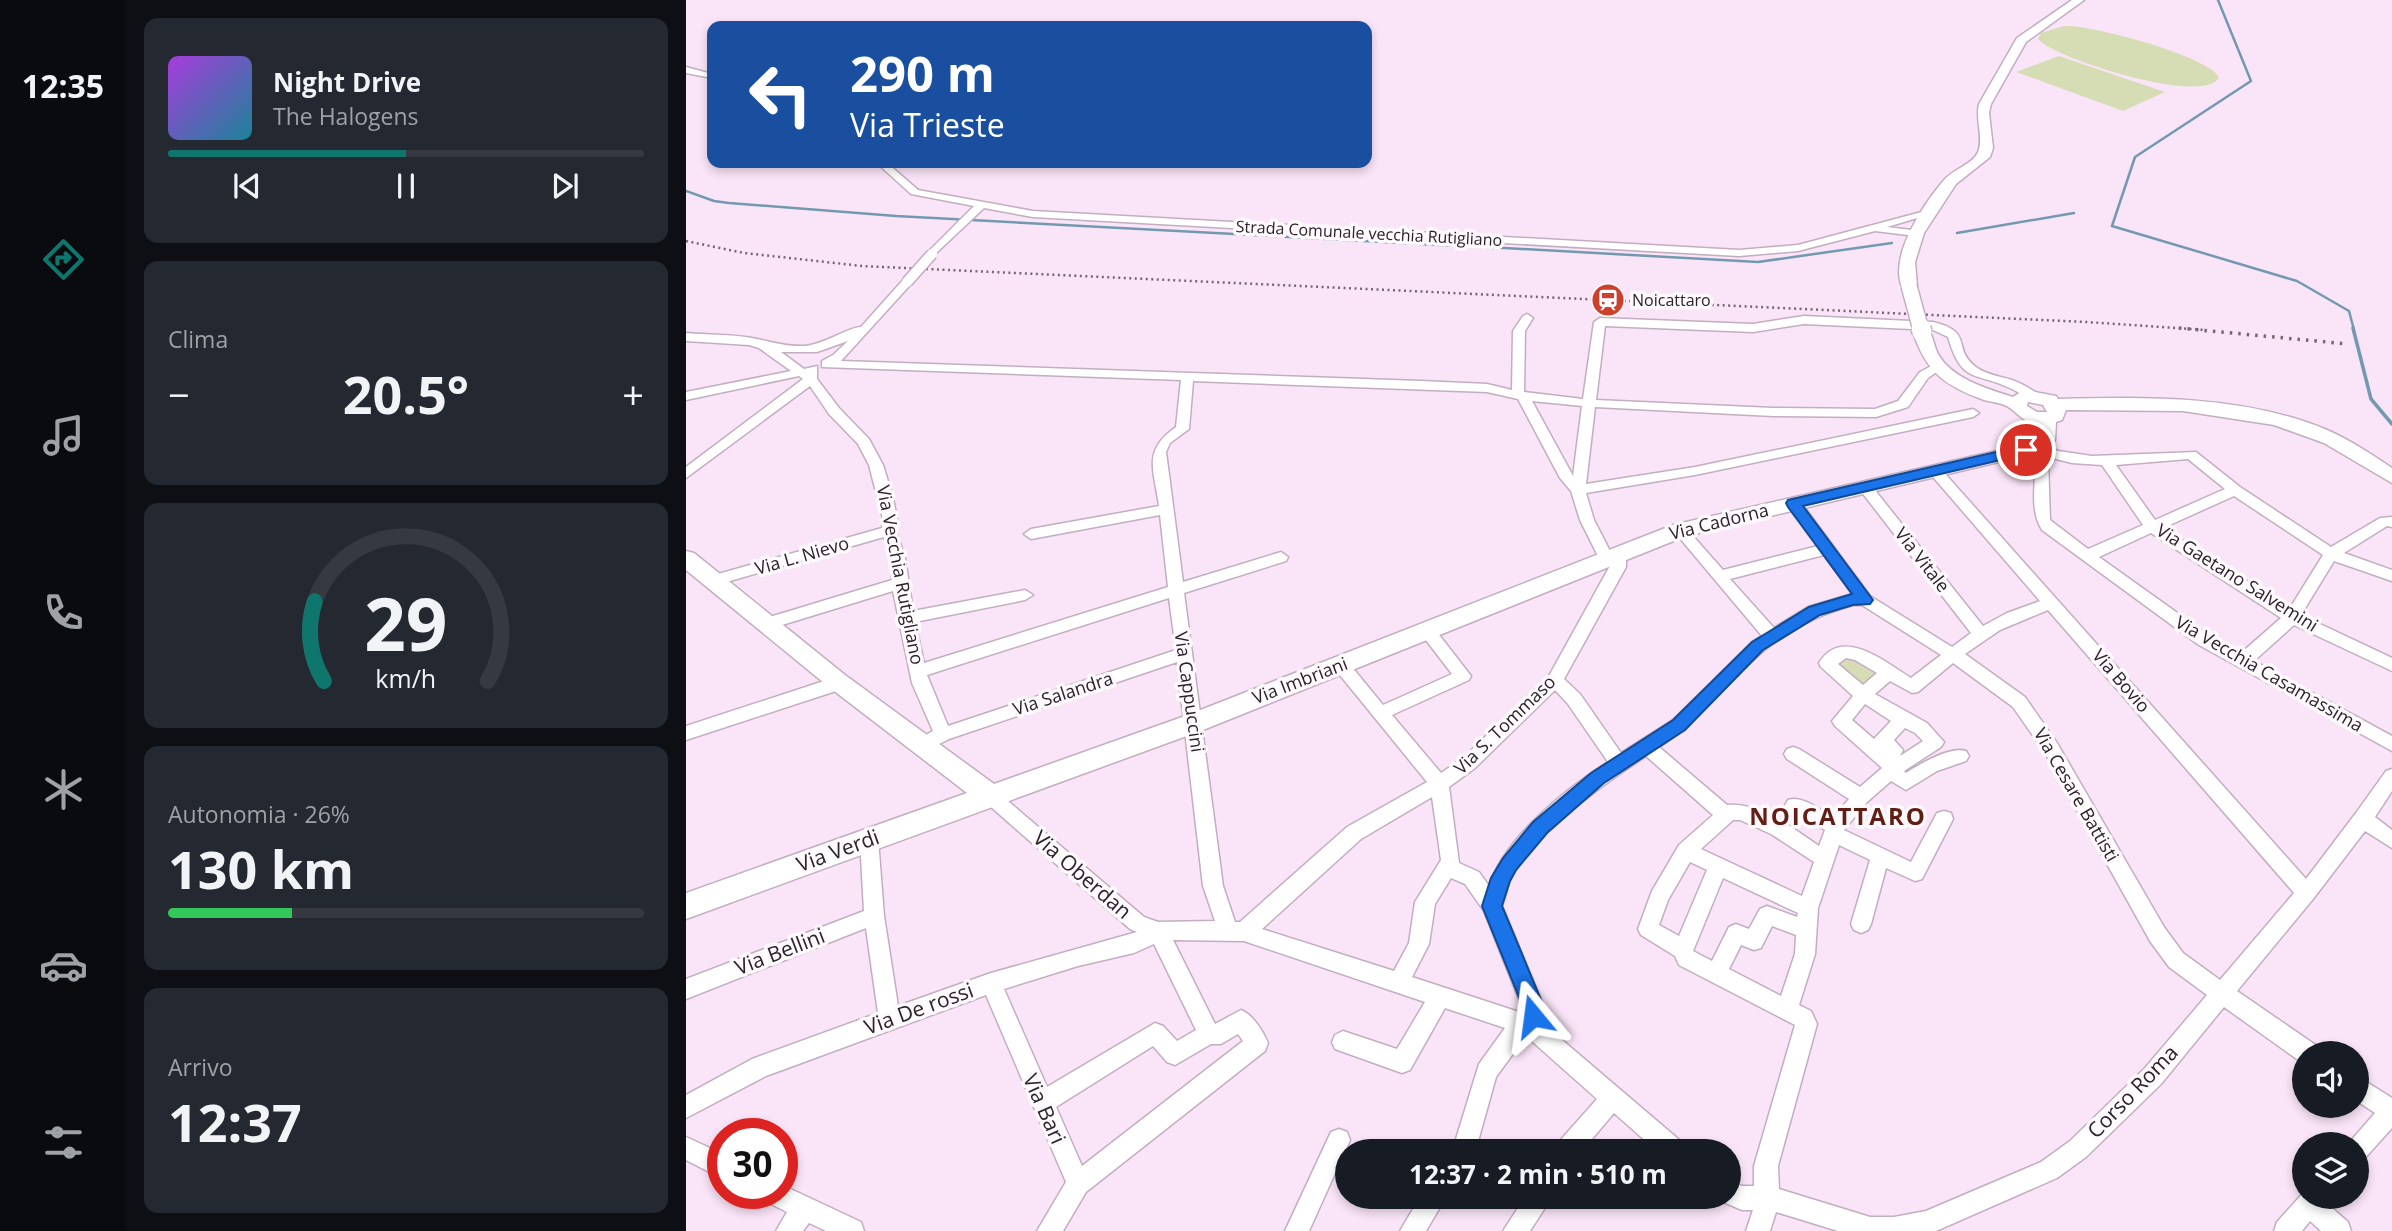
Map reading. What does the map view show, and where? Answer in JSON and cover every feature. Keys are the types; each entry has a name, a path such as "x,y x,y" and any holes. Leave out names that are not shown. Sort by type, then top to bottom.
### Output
{"main road":[{"path":"2079,0 2021,40 1985,104 1983,113 1986,148 1983,157 1951,181 1913,240 1907,262 1909,286 1932,358 1939,366 1966,384 2024,400 2051,411 2120,402 2219,410 2280,421 2311,430 2392,477"},
{"path":"2038,447 2045,440 2051,411"},
{"name":"Via Cadorna","path":"1613,557 1680,530 2038,447"},
{"name":"Via Imbriani","path":"989,795 1194,723 1613,557"},
{"name":"Via Oberdan","path":"686,558 837,681 932,740 989,795"},
{"name":"Via Verdi","path":"686,906 989,795"}],"street":[{"path":"686,70 707,75"},
{"name":"Strada Comunale vecchia Rutigliano","path":"887,168 915,192 981,205 1073,217 1739,253 1798,248 1867,230 1892,228 1929,213"},
{"path":"877,364 855,352 853,348 856,340 868,323 981,205"},
{"path":"1892,228 1913,240"},
{"path":"1527,318 1519,331 1520,395 1567,478 1578,489"},
{"path":"1613,557 1587,520 1578,489 1600,322 1753,328 1804,320 1933,326 1946,329 1954,335 1958,356 1974,373 2013,384 2024,400"},
{"path":"802,369 792,354 842,339 868,323"},
{"name":"Via Vecchia Rutigliano","path":"686,337 750,341 762,345 802,369 834,411 864,442 876,466 886,498 889,531 898,558 906,618 932,740"},
{"path":"827,364 856,340"},
{"path":"762,345 792,351 808,349"},
{"path":"686,396 827,364 877,364 1187,379 1410,384 1487,388 1588,403 1773,412 1876,413 1903,404 1924,375 1939,366"},
{"path":"686,474 802,369"},
{"name":"Via Cappuccini","path":"1187,379 1182,429 1165,441 1159,452 1213,886 1236,931"},
{"path":"1578,489 1695,471 1973,413"},
{"path":"2038,447 2052,453 2107,462 2191,455 2235,490 2331,554 2392,576"},
{"name":"Via Vecchia Casamassima","path":"2038,447 2044,457 2042,521 2179,624 2242,662 2392,744"},
{"name":"Via Gaetano Salvemini","path":"2107,462 2152,527 2292,617 2392,665"},
{"name":"Via Bovio","path":"1934,470 2306,893"},
{"name":"Via Vitale","path":"1865,487 1980,633"},
{"path":"2087,556 2235,490"},
{"path":"1794,503 1865,600"},
{"path":"1031,534 1166,509"},
{"path":"2242,662 2292,617 2331,554 2385,521 2392,522"},
{"path":"1680,530 1772,637"},
{"name":"Via L. Nievo","path":"716,580 889,531"},
{"path":"1720,576 1828,549"},
{"path":"919,671 1281,556"},
{"name":"Via S. Tommaso","path":"1236,931 1354,833 1439,784 1469,763 1555,680 1618,567 1613,557"},
{"path":"769,623 900,583"},
{"path":"906,618 1025,595"},
{"path":"1492,906 1501,878 1540,827 1598,778 1679,725 1705,702 1732,669 1758,646 1829,605 1853,599 1865,600"},
{"name":"Via Cesare Battisti","path":"1865,600 2008,692 2030,717 2077,790 2107,849 2157,934 2176,960 2196,977 2292,1042"},
{"path":"1787,1011 1805,954 1808,908 1834,830 1890,766 1935,742 1927,732 1863,695 1826,663 1843,652 1852,652 1912,687 1980,633 2010,617 2052,603"},
{"path":"1381,713 1463,676 1427,631"},
{"name":"Via Salandra","path":"932,740 1183,654"},
{"path":"1341,665 1439,784 1451,854 1448,867 1425,902 1419,944 1399,982"},
{"path":"1889,673 1863,695 1840,721 1906,783 1931,766 1960,756"},
{"path":"1555,680 1574,699 1619,764"},
{"path":"686,733 830,686 837,681"},
{"path":"1890,766 1894,750 1882,740 1903,720"},
{"path":"1646,746 1728,814"},
{"path":"1793,754 1861,797"},
{"name":"Corso Roma","path":"1769,1199 1870,1228 1928,1227 2049,1170 2078,1149 2152,1076 2306,893 2363,819 2392,776"},
{"name":"Via Oberdan","path":"989,795 1137,923 1158,931 1236,931 1526,1025 1661,1139"},
{"path":"1794,805 1880,857 1915,873 1944,819"},
{"path":"1758,1231 1769,1199 1765,1182 1766,1166 1806,1024 1803,1018 1686,958 1682,949 1648,929 1659,897 1686,851 1728,814 1736,811 1758,818 1824,859"},
{"path":"2363,819 2392,840"},
{"path":"869,839 874,916 889,1019"},
{"path":"1686,851 1808,908"},
{"path":"1861,924 1880,857"},
{"path":"1448,867 1472,877 1492,906 1533,1007 1526,1025 1488,1072 1478,1097 1468,1139"},
{"path":"1682,949 1692,932 1718,867"},
{"path":"1715,975 1736,933 1754,941 1767,915 1805,929"},
{"name":"Via Bellini","path":"686,989 874,916"},
{"path":"1158,931 1209,1034"},
{"name":"Via De rossi","path":"686,1107 760,1067 991,983 1078,957 1134,944 1158,931"},
{"name":"Via Bari","path":"991,983 1078,1184"},
{"path":"1343,1042 1402,1062 1440,996"},
{"path":"1041,1103 1155,1033 1175,1054 1209,1034 1221,1034 1241,1020 1257,1043 1078,1184 1049,1231"},
{"path":"2369,1096 2392,1112 2369,1137"},
{"path":"1577,1139 1614,1097"},
{"path":"686,1148 707,1159"},
{"path":"1297,1231 1335,1149"},
{"path":"1741,1198 1769,1199"},
{"path":"798,1206 852,1231"},
{"path":"788,1231 805,1209"},
{"path":"1412,1231 1426,1209"},
{"path":"1515,1231 1531,1209"},
{"path":"2286,1231 2304,1209"},
{"path":"2320,1209 2339,1231"}],"green space":[{"path":"2064,26 2098,30 2172,51 2194,60 2219,77 2208,85 2188,87 2130,77 2072,58 2038,39 2041,33"},
{"path":"2059,56 2165,92 2123,111 2016,72"},
{"path":"1850,654 1880,673 1862,689 1833,666"}],"waterway":[{"path":"2218,0 2251,81 2135,157 2112,226 2297,281 2349,311 2354,330"},
{"path":"686,191 714,201 729,203 896,216 1458,246"},
{"path":"1957,233 2074,213"},
{"path":"1487,247 1758,262 1892,243"},
{"path":"2353,328 2371,399 2392,424"}],"railway":[{"path":"686,241 744,253 862,266 2188,329"},
{"path":"2179,328 2188,329"},
{"path":"2188,329 2205,330"},
{"path":"2188,329 2348,344"}],"place":[{"name":"Noicattaro","path":"1608,300"}],"district":[{"name":"NOICATTARO","path":"1838,817"}],"route":[{"path":"1533,1016 1533,1007 1492,906 1501,878 1509,864 1540,827 1598,778 1679,725 1705,702 1732,669 1758,646 1814,611 1853,599 1865,600 1794,503 2026,450"}]}
